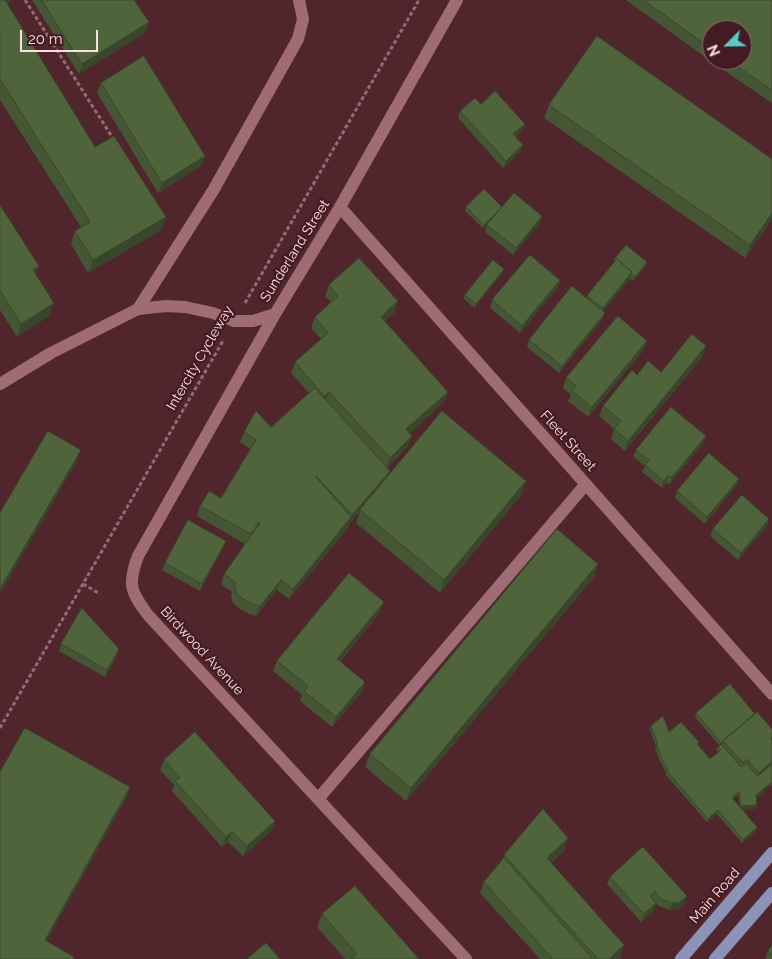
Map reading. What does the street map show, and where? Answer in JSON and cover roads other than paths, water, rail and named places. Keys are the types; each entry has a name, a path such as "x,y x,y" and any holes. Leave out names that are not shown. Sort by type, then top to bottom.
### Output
{"main road":[{"name":"Main Road","path":"681,959 772,853"},
{"path":"715,959 772,893"}],"street":[{"path":"138,310 214,189 298,39 303,19 300,0"},
{"name":"Sunderland Street","path":"0,384 51,353 138,310 166,306 185,308 214,313 234,321 254,321 275,314 340,207 457,0"},
{"name":"Fleet Street","path":"340,207 772,694"},
{"name":"Birdwood Avenue","path":"275,314 138,556 131,585 148,615 466,959"},
{"path":"318,799 586,484"}]}
